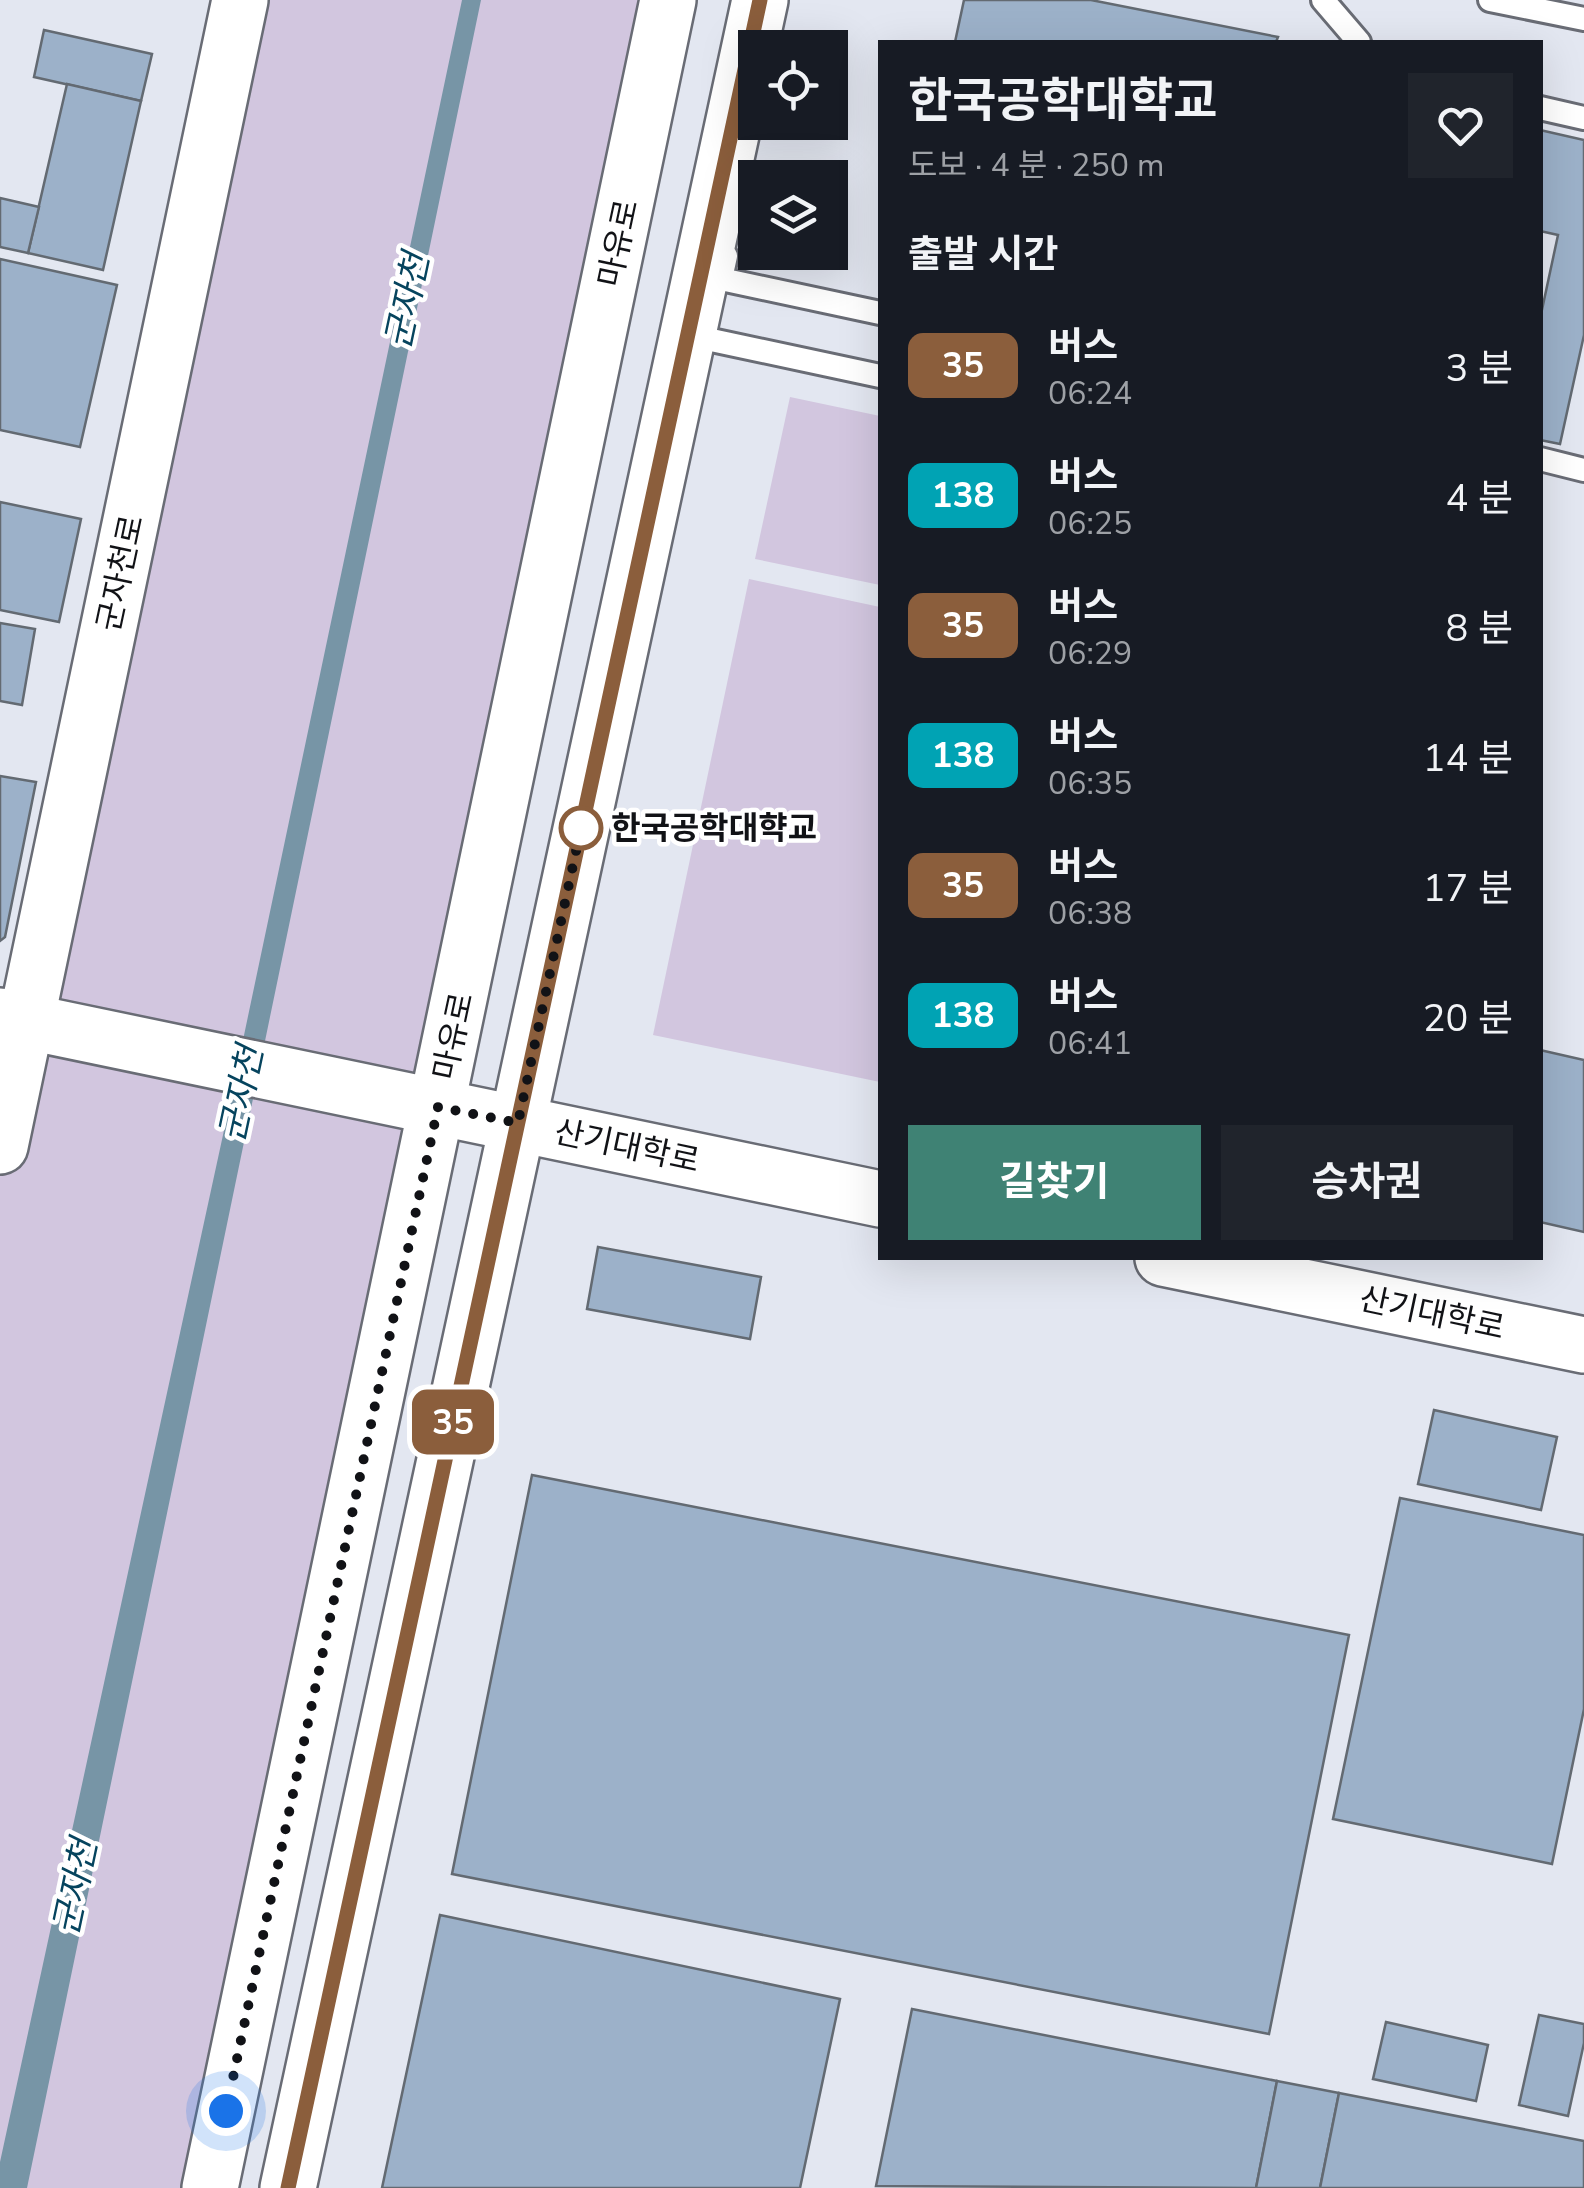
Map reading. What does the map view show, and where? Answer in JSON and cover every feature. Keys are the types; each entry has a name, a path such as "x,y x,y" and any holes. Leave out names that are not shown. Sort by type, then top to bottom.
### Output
{"street":[{"name":"군자천로","path":"0,1146 13,1018 240,0"},
{"name":"마유로","path":"210,2188 668,0"},
{"path":"288,2188 760,0"},
{"name":"산기대학로","path":"13,1018 878,1198"},
{"name":"산기대학로","path":"1174,1260 1584,1345"}],"lane":[{"path":"772,30 778,0"},
{"path":"1324,0 1357,40"},
{"path":"1490,0 1584,19"},
{"path":"1543,109 1584,118"},
{"path":"750,140 721,280 878,313"},
{"path":"688,335 878,376"},
{"path":"1543,460 1584,470"}],"shaded area":[{"path":"239,0 667,0 210,2188 0,2188 0,1146"},
{"path":"790,397 878,416 878,585 755,559"},
{"path":"749,579 878,607 878,1082 653,1035"}],"water":[{"name":"군자천","path":"462,0 481,0 27,2188 0,2188 0,2162 223,1135"}],"building":[{"path":"964,0 1091,0 1278,37 1277,40 955,40"},
{"path":"44,30 152,54 141,101 34,77"},
{"path":"67,84 141,101 103,270 28,253"},
{"path":"1543,131 1584,140 1584,335 1560,444 1543,441 1543,305 1558,235 1543,232"},
{"path":"0,198 39,207 28,253 0,247"},
{"path":"0,259 117,285 80,447 0,430"},
{"path":"0,502 81,519 59,622 0,610"},
{"path":"0,623 35,629 22,705 0,701"},
{"path":"0,776 36,782 5,937 0,941"},
{"path":"1543,1051 1584,1060 1584,1232 1543,1223"},
{"path":"598,1247 761,1277 750,1339 587,1309"},
{"path":"1434,1410 1557,1437 1541,1510 1418,1484"},
{"path":"532,1475 1349,1635 1269,2034 452,1874"},
{"path":"1400,1498 1584,1535 1584,1709 1552,1864 1333,1819"},
{"path":"440,1915 840,1999 800,2188 382,2188"},
{"path":"912,2009 1277,2081 1256,2188 876,2186"},
{"path":"1539,2015 1584,2024 1584,2043 1568,2116 1519,2105"},
{"path":"1386,2022 1488,2045 1476,2101 1373,2079"},
{"path":"1277,2081 1339,2093 1320,2188 1256,2188"},
{"path":"1339,2093 1584,2141 1584,2188 1320,2188"}],"bus line":[{"name":"35","path":"288,2188 760,0"}],"place":[{"name":"한국공학대햑교","path":"581,828"}],"route":[{"path":"226,2111 438,1107 518,1123 582,823 581,828"}]}
